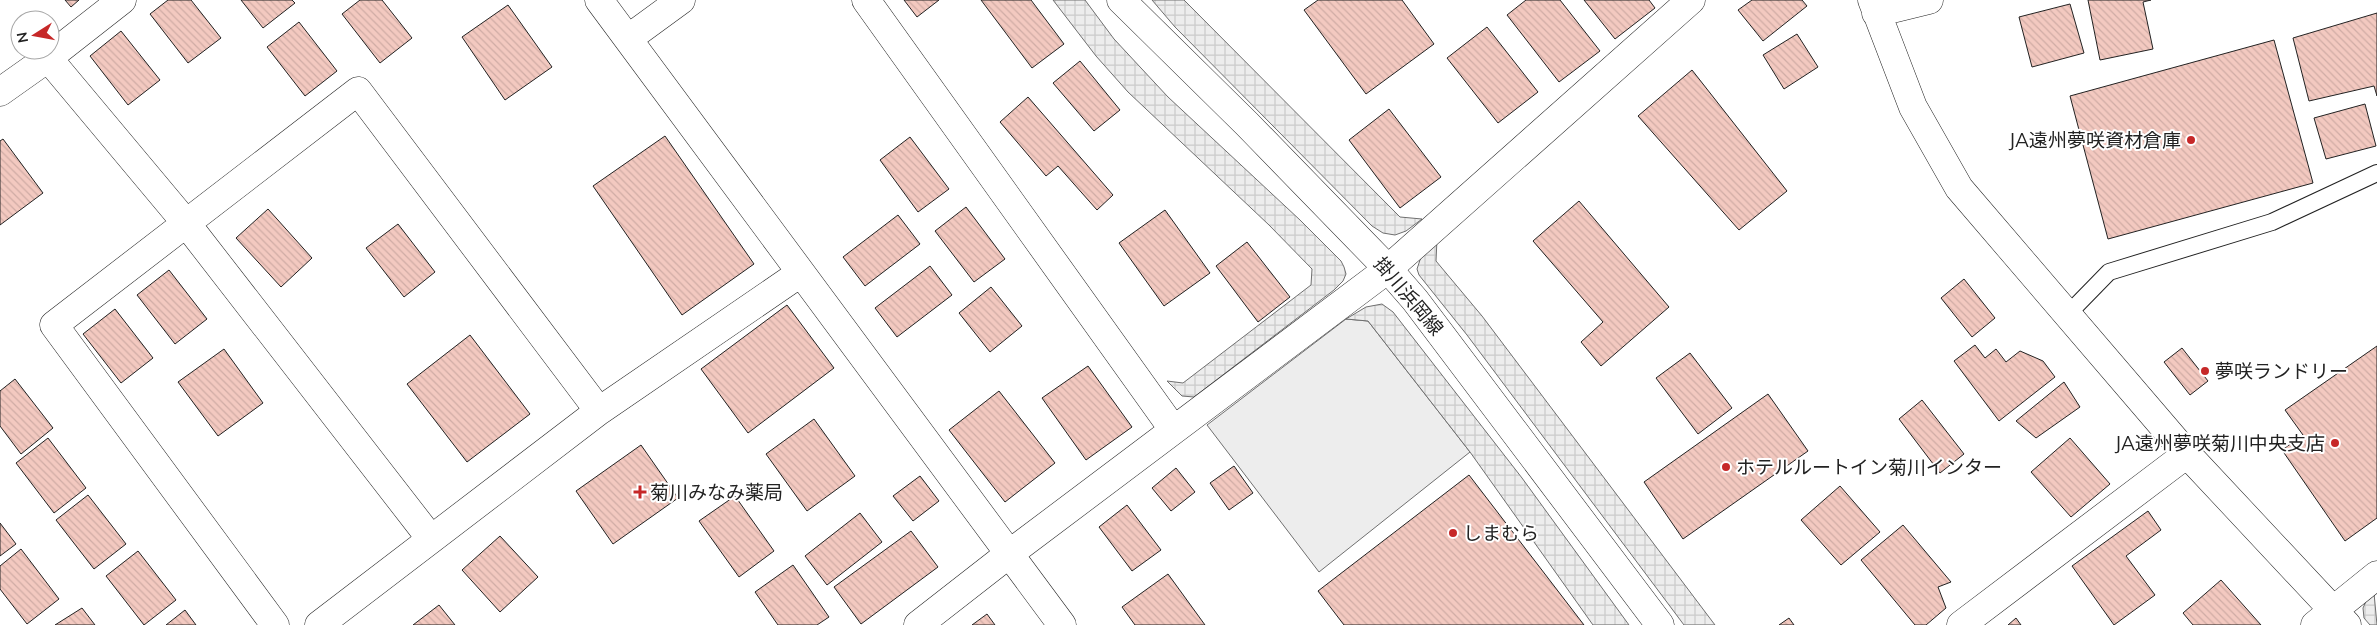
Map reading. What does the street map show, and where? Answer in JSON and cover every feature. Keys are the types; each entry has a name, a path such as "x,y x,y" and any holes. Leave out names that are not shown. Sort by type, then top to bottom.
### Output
{"street":[{"path":"60,49 122,0"},
{"path":"599,0 629,38 799,274 1062,625"},
{"path":"629,38 681,0"},
{"path":"866,0 1173,429"},
{"name":"掛川浜岡線","path":"1121,0 1247,124 1388,269 1415,300 1660,625"},
{"path":"1929,0 1874,6 1913,107 1959,188 2332,620 2377,575"},
{"path":"918,625 1173,429 1388,269 1681,3"},
{"path":"0,92 45,60"},
{"path":"50,60 186,223 431,539"},
{"path":"275,625 54,325 358,91 599,411"},
{"path":"319,625 599,411 799,274"},
{"path":"1961,625 2187,454"}],"lane":[{"path":"2068,314 2109,272 2272,222 2377,173"}],"shaded area":[{"path":"1053,0 1085,0 1114,39 1168,97 1300,220 1341,261 1344,267 1346,274 1343,281 1334,290 1194,397 1182,396 1167,381 1183,383 1311,285 1312,269 1269,225 1128,92 1096,56"},
{"path":"1152,0 1184,0 1400,217 1422,219 1406,231 1395,235 1383,233 1372,226 1175,27"},
{"path":"1437,239 1436,261 1482,316 1715,625 1684,625 1467,335 1419,275 1417,269 1421,257"},
{"path":"1382,304 1393,312 1522,478 1629,625 1593,625 1470,452 1368,321 1346,319 1366,307"},
{"path":"1346,319 1368,321 1470,452 1319,572 1207,425"},
{"path":"2374,593 2377,625 2370,625 2364,618 2363,608 2367,599"}],"building":[{"path":"65,0 79,0 71,7"},
{"path":"168,0 191,0 221,38 188,63 150,14"},
{"path":"241,0 292,0 295,3 263,28"},
{"path":"360,0 382,0 412,38 380,63 342,14"},
{"path":"904,0 939,0 917,17"},
{"path":"981,0 1031,0 1064,44 1032,68"},
{"path":"1318,0 1402,0 1434,44 1366,94 1304,10"},
{"path":"1526,0 1560,0 1600,51 1559,82 1507,15"},
{"path":"1584,0 1649,0 1655,8 1615,39"},
{"path":"1752,0 1802,0 1807,6 1763,41 1738,10"},
{"path":"2088,0 2151,0 2143,2 2153,49 2100,60"},
{"path":"2070,4 2084,53 2032,67 2019,17"},
{"path":"508,5 552,67 505,100 462,37"},
{"path":"2377,13 2377,96 2374,86 2309,101 2293,38"},
{"path":"299,22 337,71 305,96 267,47"},
{"path":"1487,27 1538,92 1498,123 1447,58"},
{"path":"121,31 160,80 128,105 90,56"},
{"path":"1797,34 1818,67 1784,89 1763,55"},
{"name":"JA遠州夢咲資材倉庫","path":"2274,40 2313,183 2108,239 2070,96"},
{"path":"1080,61 1120,110 1094,131 1053,83"},
{"path":"1692,70 1787,191 1739,230 1638,116"},
{"path":"1028,97 1113,195 1097,210 1058,166 1046,176 1000,122"},
{"path":"2365,104 2376,146 2326,159 2314,118"},
{"path":"1389,109 1441,177 1400,208 1349,140"},
{"path":"665,136 754,264 682,315 593,186"},
{"path":"910,137 949,189 918,212 880,160"},
{"path":"3,139 43,193 0,225 0,141"},
{"path":"1579,201 1669,307 1601,366 1581,342 1603,322 1533,241"},
{"path":"966,207 1005,259 974,282 935,231"},
{"path":"268,209 312,258 281,287 236,238"},
{"path":"1165,210 1210,273 1164,306 1119,243"},
{"path":"898,215 920,244 865,286 843,257"},
{"path":"398,224 435,272 404,297 366,248"},
{"path":"1247,242 1290,297 1258,322 1216,266"},
{"path":"930,266 952,295 897,337 875,308"},
{"path":"169,270 207,319 175,344 137,295"},
{"path":"1964,279 1995,318 1972,337 1941,298"},
{"path":"991,287 1022,326 990,352 959,313"},
{"path":"787,305 834,368 748,433 701,369"},
{"path":"115,309 153,358 121,383 83,334"},
{"path":"470,335 530,414 467,462 407,384"},
{"path":"1975,345 1985,358 1996,349 2006,362 2020,351 2043,361 2055,377 1999,421 1954,361"},
{"name":"JA遠州夢咲菊川中央支店","path":"2377,346 2377,518 2345,541 2282,450 2303,435 2285,410"},
{"path":"2182,348 2208,381 2190,395 2164,362"},
{"path":"224,349 263,403 218,436 178,382"},
{"path":"1690,353 1732,408 1698,434 1656,378"},
{"path":"1088,366 1132,427 1086,460 1042,398"},
{"path":"15,379 53,428 21,454 0,426 0,391"},
{"path":"2064,382 2080,407 2036,438 2016,421"},
{"path":"999,391 1055,463 1005,502 949,430"},
{"name":"ホテルルートイン菊川インター","path":"1768,394 1808,451 1683,539 1644,482"},
{"path":"1922,400 1964,454 1940,473 1899,419"},
{"path":"814,419 855,476 807,511 766,454"},
{"path":"48,438 86,488 54,513 16,463"},
{"path":"2070,438 2110,484 2071,517 2031,472"},
{"path":"641,445 678,498 613,544 576,491"},
{"path":"1234,466 1253,493 1229,510 1210,483"},
{"path":"1176,468 1195,492 1171,511 1152,488"},
{"name":"しまむら","path":"1469,475 1584,625 1344,625 1318,591"},
{"path":"920,476 939,501 913,521 893,496"},
{"path":"1840,486 1880,532 1841,565 1801,520"},
{"path":"88,495 126,544 94,569 56,520"},
{"path":"735,496 774,551 739,577 699,521"},
{"path":"1127,505 1161,550 1132,571 1099,527"},
{"path":"2148,511 2161,530 2126,556 2155,595 2114,625 2072,566"},
{"path":"860,513 882,542 827,585 805,556"},
{"path":"0,523 16,544 0,556"},
{"path":"1903,525 1951,582 1938,587 1946,608 1926,625 1915,625 1861,560"},
{"path":"911,531 938,567 861,624 834,587"},
{"path":"500,536 538,577 500,612 462,570"},
{"path":"21,549 59,599 27,624 0,589 0,566"},
{"path":"138,551 176,600 144,625 106,576"},
{"path":"793,565 829,617 817,625 778,625 755,592"},
{"path":"1168,574 1205,625 1135,625 1122,607"},
{"path":"2221,580 2261,625 2193,625 2183,613"},
{"path":"439,605 455,625 413,625"},
{"path":"82,608 95,625 55,625"},
{"path":"185,610 196,625 166,625"},
{"path":"987,614 995,625 972,625"},
{"path":"1789,618 1794,625 1779,625"},
{"path":"2016,618 2021,625 2008,625"}],"place":[{"name":"JA遠州夢咲資材倉庫","path":"2191,140"},
{"name":"夢咲ランドリー","path":"2205,371"},
{"name":"JA遠州夢咲菊川中央支店","path":"2335,443"},
{"name":"ホテルルートイン菊川インター","path":"1726,467"},
{"name":"菊川みなみ薬局","path":"640,492"},
{"name":"しまむら","path":"1453,533"}]}
